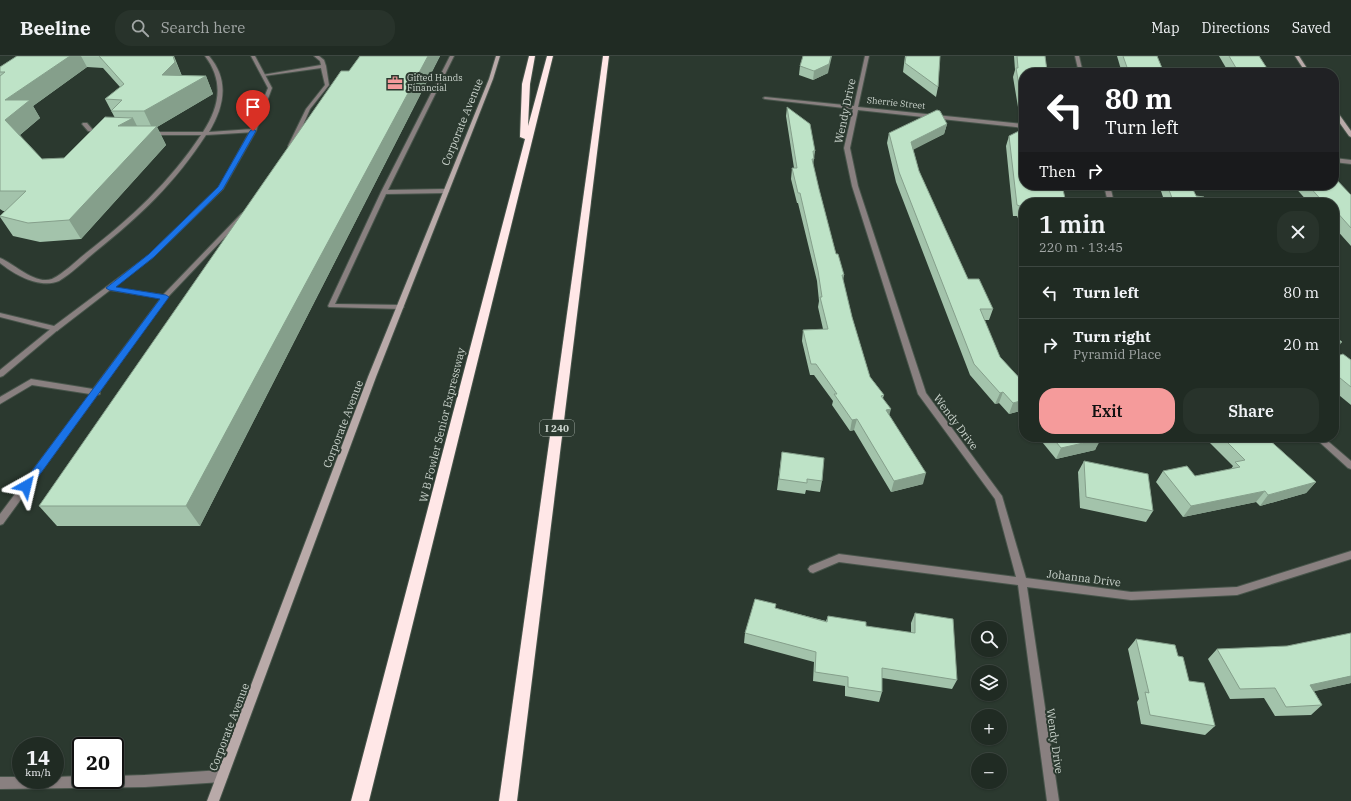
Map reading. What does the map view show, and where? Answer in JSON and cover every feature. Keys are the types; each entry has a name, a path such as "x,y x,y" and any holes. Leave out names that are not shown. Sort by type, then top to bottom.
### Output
{"highway":[{"path":"524,162 526,84 532,56"},
{"name":"W B Fowler Senior Expressway","path":"360,801 550,56"},
{"name":"I 240","path":"508,801 606,56"}],"street":[{"path":"0,260 8,267 41,282 50,282 59,278 144,208 166,185 205,133 219,104 219,81 211,60 207,56"},
{"path":"0,374 55,329 151,256 221,188 253,131 270,88 253,56"},
{"path":"286,156 308,109 327,85 324,66 322,61 316,56"},
{"path":"400,307 331,306 384,192 452,56"},
{"name":"Corporate Avenue","path":"213,801 400,307 491,79 498,56"},
{"name":"Wendy Drive","path":"868,56 847,148 855,186 922,394 999,498 1022,582 1053,801"},
{"path":"1077,56 1080,68"},
{"path":"1297,56 1305,68"},
{"path":"264,75 324,66"},
{"name":"Sherrie Street","path":"765,98 1019,125"},
{"path":"1339,117 1351,135"},
{"path":"85,124 90,130 111,132"},
{"path":"141,133 253,131"},
{"path":"1339,161 1351,162"},
{"path":"384,192 446,191"},
{"path":"0,521 166,297 247,211"},
{"path":"109,288 166,297"},
{"path":"0,316 55,329"},
{"path":"0,401 31,382 97,392"},
{"path":"1324,442 1351,466"},
{"name":"Johanna Drive","path":"813,569 839,558 1131,596 1237,591 1351,555"},
{"path":"0,783 145,781 222,776"}],"building":[{"path":"17,56 70,56 5,100 30,100 5,120 42,159 64,158 105,117 133,118 118,126 157,126 69,220 28,223 0,216 26,191 0,191 0,76 5,72 0,72 0,67"},
{"path":"99,56 173,56 175,62 162,75 206,76 144,111 111,111 122,100 105,99 124,84"},
{"path":"360,56 428,56 186,506 39,506 341,71 349,71"},
{"path":"803,56 831,56 829,64 814,71 800,66"},
{"path":"906,56 940,56 938,87 905,63"},
{"path":"1017,56 1045,56 1047,68 1019,68 1019,86 1016,68 1018,68"},
{"path":"1123,56 1157,56 1162,68 1127,68"},
{"path":"1229,56 1259,56 1267,68 1236,68"},
{"path":"787,107 810,124 815,151 813,151 814,159 812,159 819,189 836,254 838,254 844,275 842,275 852,317 870,377 884,395 881,396 891,409 886,410 926,473 894,481 857,419 852,420 834,394 837,394 816,364 811,364 803,330 828,329 820,297 822,297 818,271 800,193 798,193 792,168 797,168"},
{"path":"937,110 940,111 947,124 911,142 919,171 968,279 979,279 993,309 980,309 1000,357 1019,378 1019,401 1013,403 1003,392 1000,393 974,364 899,172 889,133"},
{"path":"1019,131 1019,190 1063,190 1065,198 1019,198 1019,206 1017,205 1009,136"},
{"path":"1339,182 1351,195 1351,228 1339,214 1339,198 1320,198 1312,190 1339,190"},
{"path":"1169,190 1193,190 1196,196 1204,198 1172,198"},
{"path":"1343,354 1351,360 1351,387 1339,377 1339,355"},
{"path":"1056,442 1088,442 1061,448"},
{"path":"1227,442 1272,442 1316,482 1268,495 1265,491 1191,506 1163,471 1187,466 1195,476 1240,467 1235,462 1245,460"},
{"path":"782,452 824,458 822,481 807,479 807,483 779,479"},
{"path":"1084,461 1148,474 1153,511 1086,497"},
{"path":"755,599 776,604 775,608 827,622 828,616 866,622 866,626 915,633 915,613 953,619 957,680 882,668 882,692 848,687 848,677 815,672 816,652 745,633"},
{"path":"1351,633 1351,676 1310,685 1322,705 1286,707 1275,688 1240,689 1217,649 1287,646"},
{"path":"1136,639 1175,645 1178,656 1183,657 1189,681 1204,683 1215,726 1150,715 1145,692 1149,693"}],"place":[{"name":"Gifted Hands Financial","path":"395,83"}],"route":[{"path":"26,486 166,297 109,288 151,256 221,188 253,131"}]}
